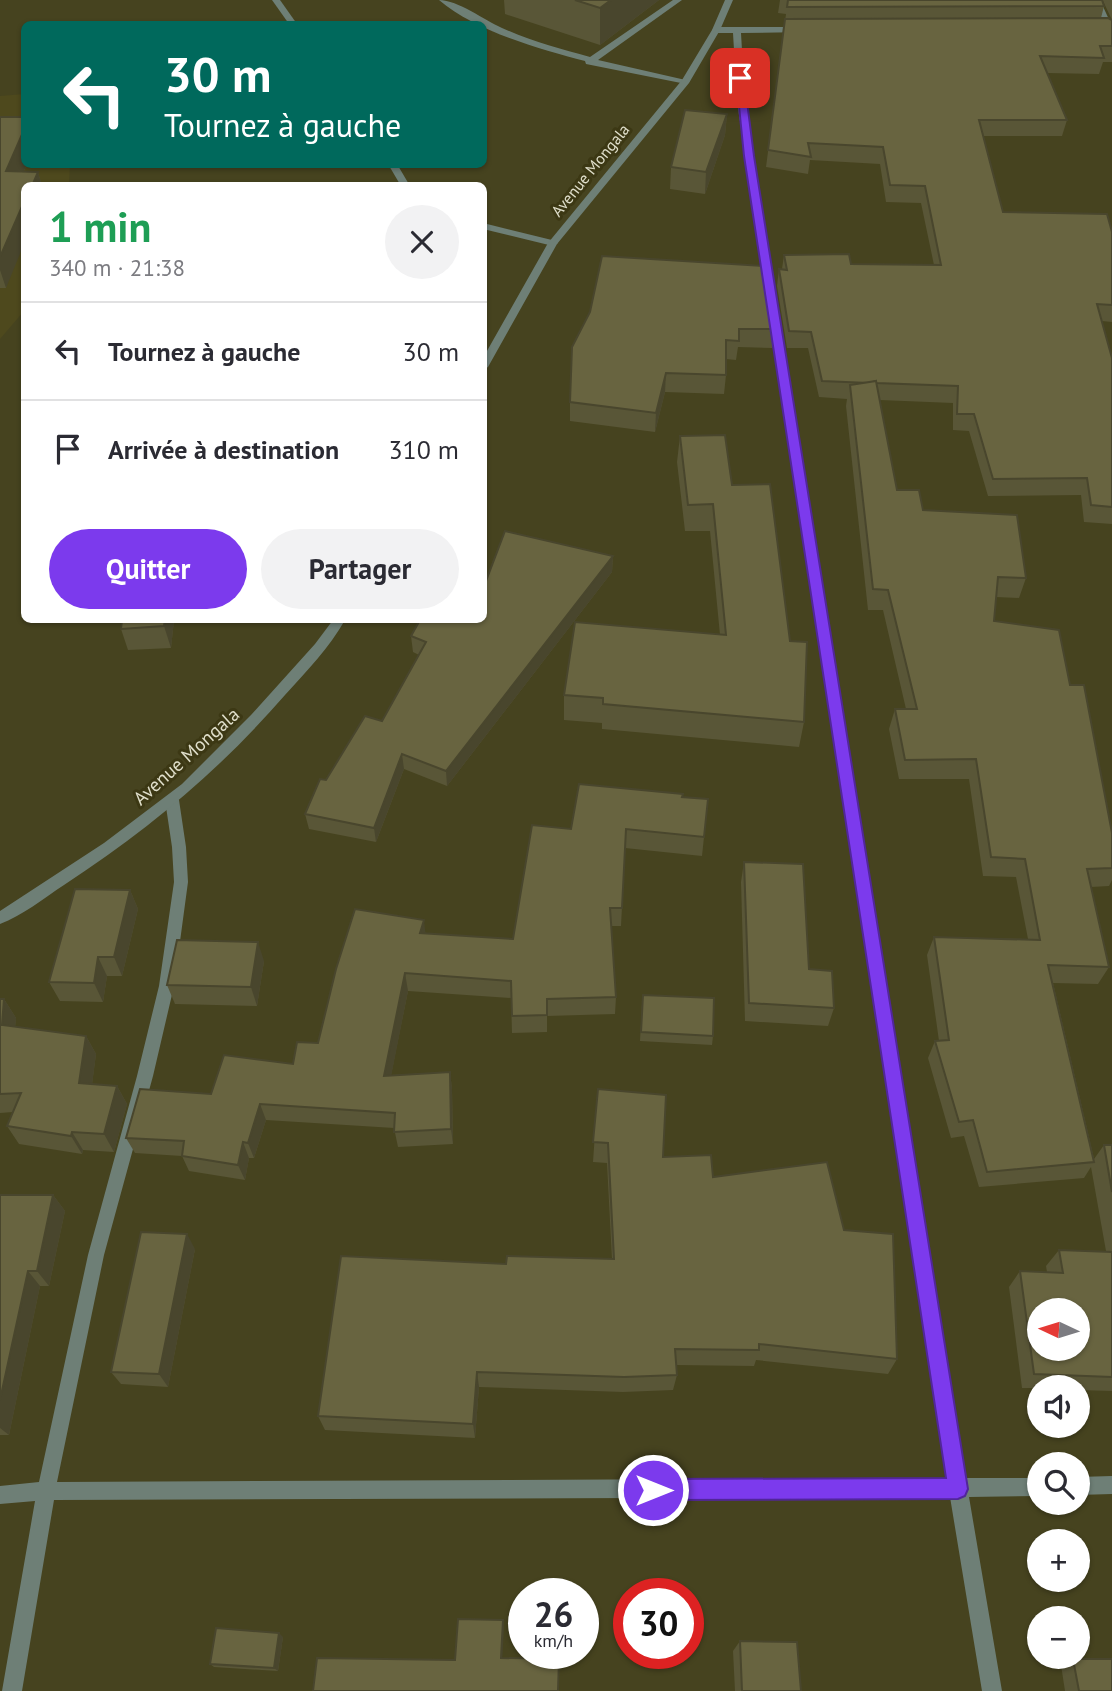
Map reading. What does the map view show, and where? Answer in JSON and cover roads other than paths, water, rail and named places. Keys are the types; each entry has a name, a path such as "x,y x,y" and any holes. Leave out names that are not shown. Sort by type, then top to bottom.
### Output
{"street":[{"path":"276,0 291,21"},
{"path":"443,0 481,21"},
{"path":"589,62 678,0"},
{"name":"Avenue Mongala","path":"487,360 553,243 686,81 716,30 729,0"},
{"path":"1096,0 1111,30"},
{"path":"487,24 589,62 686,81"},
{"path":"1094,28 1111,30"},
{"path":"716,30 820,30"},
{"path":"737,30 741,102 992,1691"},
{"path":"487,227 553,243"},
{"name":"Avenue Mongala","path":"0,918 70,874 172,800 264,711 329,637 337,623"},
{"path":"12,1691 44,1492 96,1257 166,987 180,893 179,842 172,800"},
{"path":"1090,1486 1112,1485"},
{"path":"0,1495 44,1492 1027,1487"}]}
